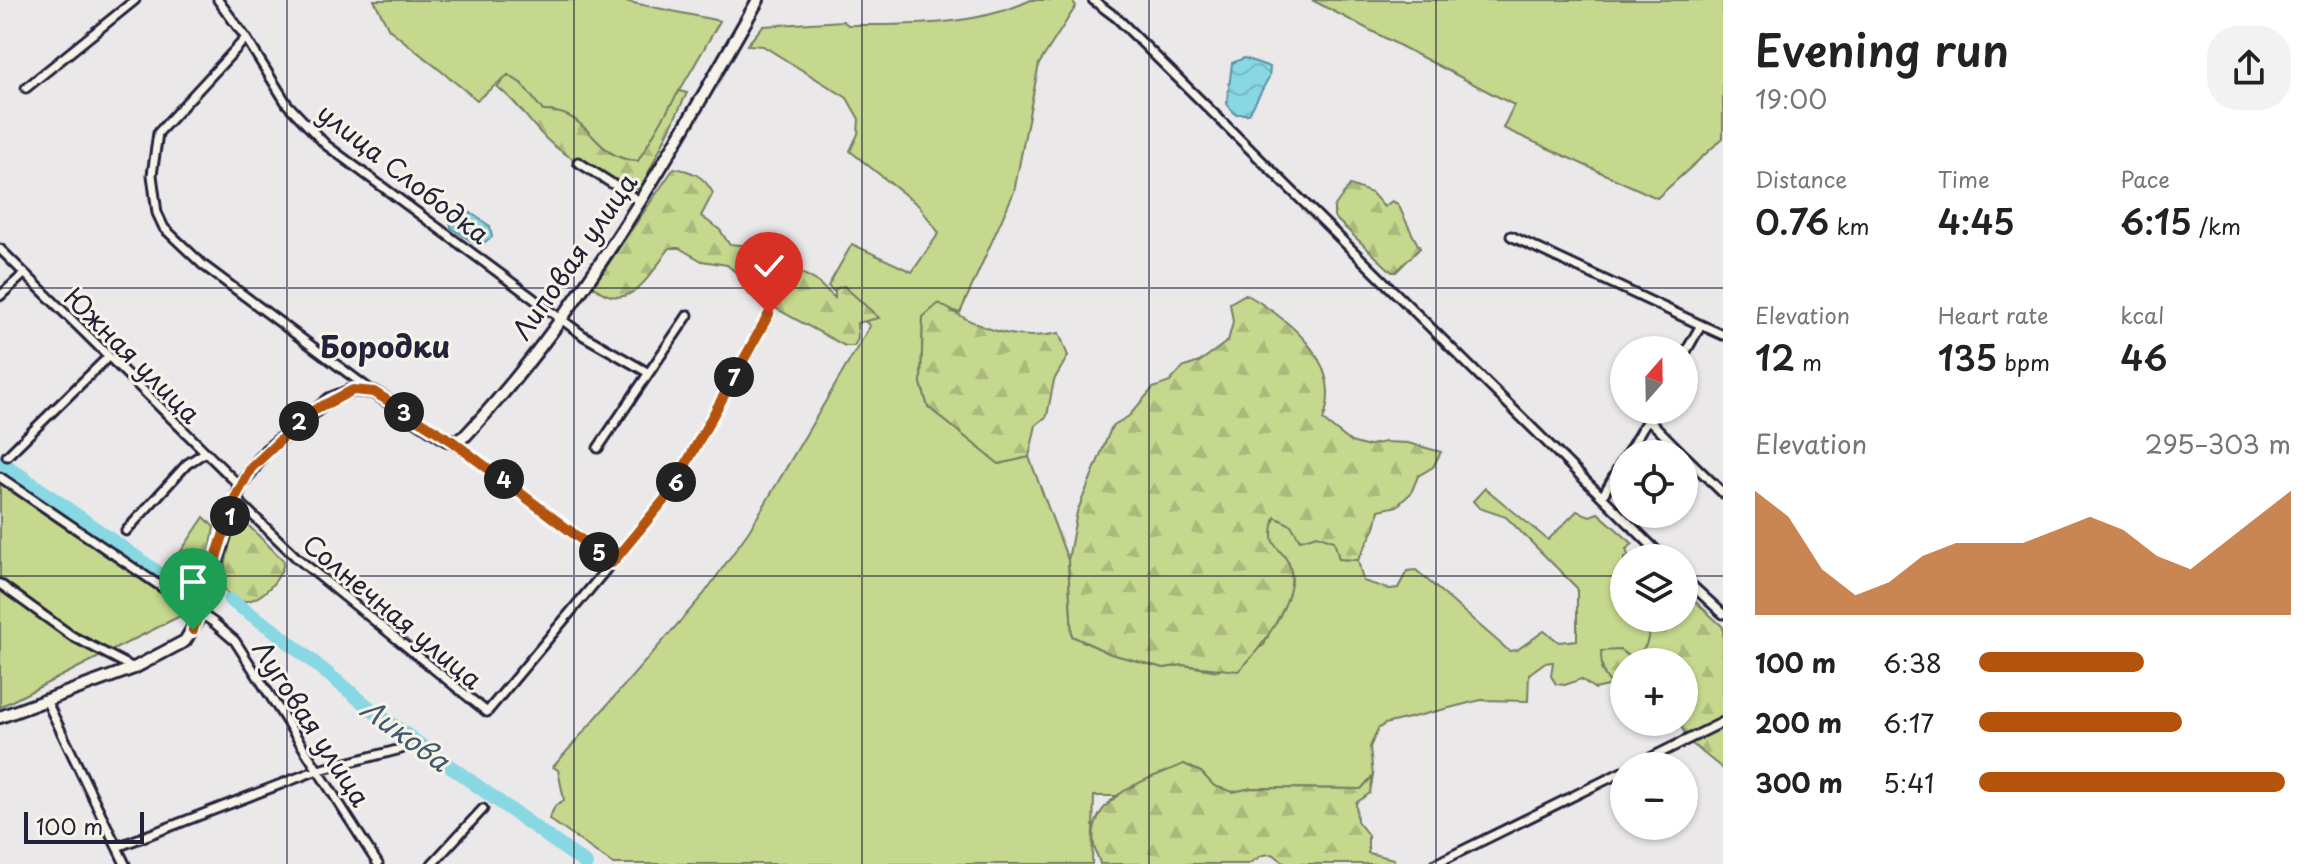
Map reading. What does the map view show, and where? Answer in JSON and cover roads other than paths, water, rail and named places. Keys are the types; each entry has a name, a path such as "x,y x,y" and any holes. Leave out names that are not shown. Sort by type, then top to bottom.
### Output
{"street":[{"path":"26,88 135,0"},
{"name":"улица Слободка","path":"218,0 287,104 326,145 584,336 647,372"},
{"name":"Липовая улица","path":"452,441 461,439 472,429 561,317 641,202 758,0"},
{"path":"1093,0 1117,18 1650,544"},
{"path":"246,38 158,133 152,175 157,213 164,228 203,265 374,392 452,441 612,563"},
{"path":"578,162 641,202"},
{"path":"1511,236 1723,335"},
{"name":"Южная улица","path":"0,249 204,453 238,491"},
{"path":"0,296 24,274"},
{"name":"Солнечная улица","path":"238,491 297,558 484,711 490,710 670,493 769,314"},
{"path":"598,448 688,315"},
{"path":"1695,336 1701,325"},
{"path":"7,456 108,357"},
{"path":"0,717 134,668 164,655 185,641 201,614 238,491 266,451 309,413 353,390 374,392"},
{"path":"1653,424 1670,440"},
{"path":"126,531 187,464 204,453"},
{"path":"1698,468 1723,493"},
{"name":"Луговая улица","path":"0,477 201,614 235,641 378,864"},
{"path":"1602,497 1610,483"},
{"path":"0,584 72,636 134,668"},
{"path":"1698,591 1723,614"},
{"path":"46,700 125,864"},
{"path":"1662,752 1723,722"},
{"path":"117,847 321,771 401,749"},
{"path":"1435,864 1610,778"},
{"path":"432,864 483,809"}],"water":[{"path":"1244,58 1270,67 1269,77 1249,114 1235,114 1227,104 1232,63"},
{"path":"462,207 490,226 492,237 479,246 451,228 450,218"}],"waterway":[{"name":"Ликова","path":"0,461 164,577 196,591"},
{"name":"Ликова","path":"230,600 275,631 376,713 586,864"}],"district":[{"name":"Бородки","path":"385,345"}]}
